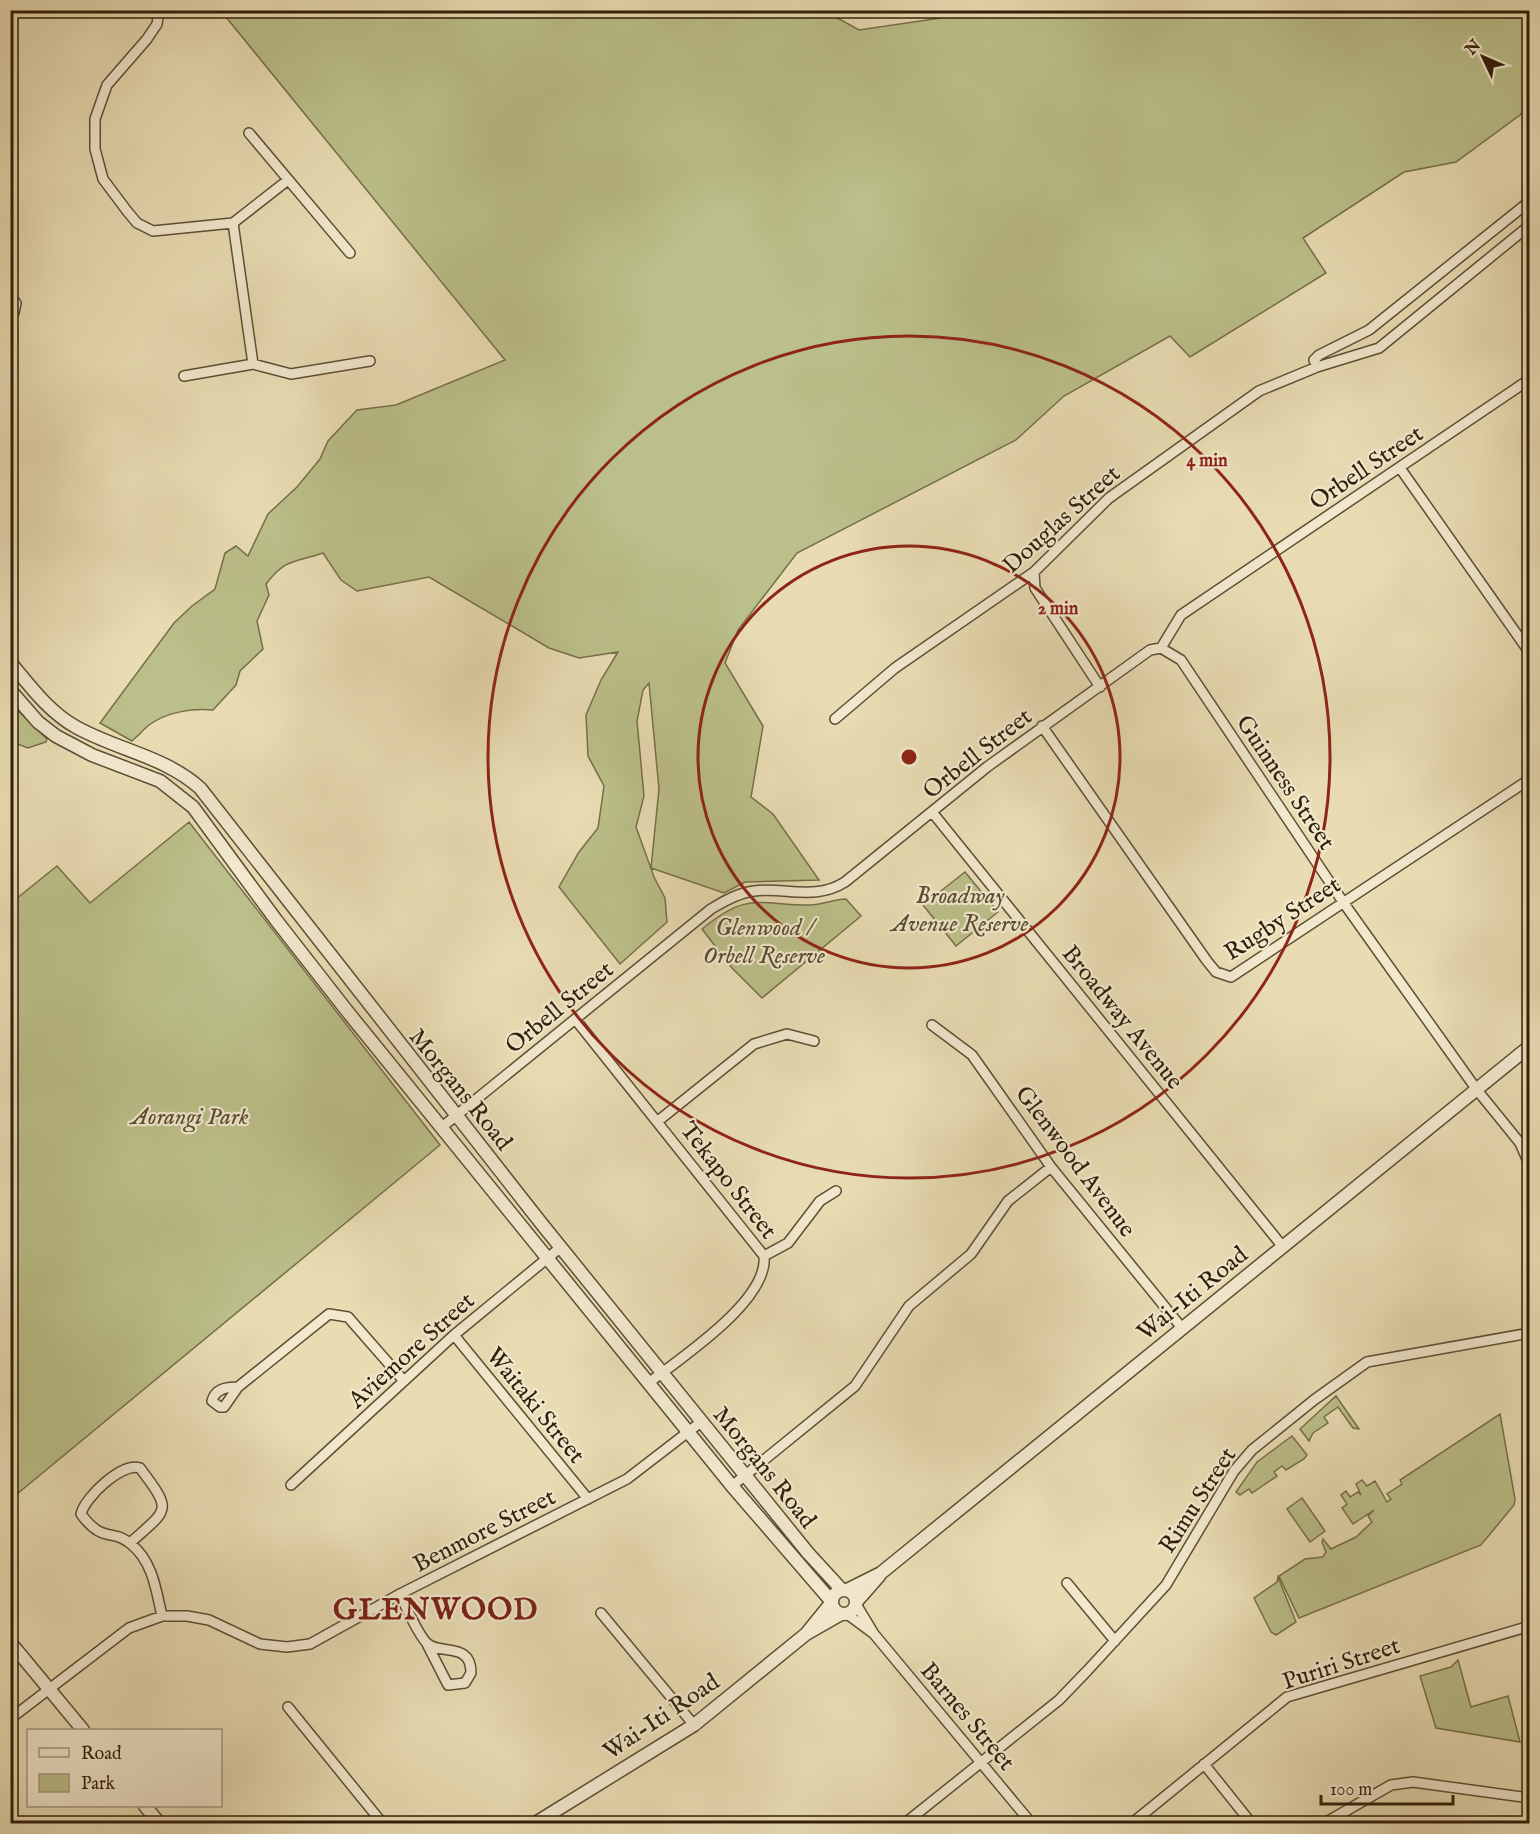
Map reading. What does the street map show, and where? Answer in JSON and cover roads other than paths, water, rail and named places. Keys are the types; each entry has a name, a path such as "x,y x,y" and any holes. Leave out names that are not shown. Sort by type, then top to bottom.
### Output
{"street":[{"path":"159,10 157,24 147,39 107,85 95,119 95,149 103,179 137,223 153,231 233,223 288,180"},
{"path":"249,133 350,253"},
{"path":"1317,366 1314,360 1319,355 1369,330 1530,201"},
{"path":"233,223 253,364"},
{"name":"Douglas Street","path":"835,719 895,668 1034,572 1118,491 1259,391 1317,366 1379,348 1530,225"},
{"path":"10,297 16,303 14,313 10,315"},
{"path":"184,376 253,364 291,374 370,361"},
{"name":"Orbell Street","path":"442,1126 724,901 751,891 811,893 830,890 845,882 1042,726 1150,650 1161,648 1181,615 1530,379"},
{"path":"1400,468 1530,653"},
{"path":"1034,572 1035,588 1100,687"},
{"name":"Guinness Street","path":"1161,648 1181,660 1343,902 1477,1090 1520,1143 1530,1173"},
{"name":"Morgans Road","path":"10,662 62,719 94,736 158,760 200,788 363,999 701,1422 747,1474 808,1553 844,1590"},
{"name":"Morgans Road","path":"10,690 38,722 65,742 160,781 185,798 347,1011 732,1486 832,1602"},
{"name":"Rugby Street","path":"1042,726 1216,972 1231,977 1530,779"},
{"name":"Broadway Avenue","path":"932,812 1283,1247"},
{"path":"347,1011 363,999"},
{"name":"Tekapo Street","path":"575,1019 765,1256 763,1275 741,1306 650,1382"},
{"name":"Glenwood Avenue","path":"932,1025 972,1055 1051,1167 1182,1328"},
{"path":"658,1122 754,1044 787,1034 814,1041"},
{"name":"Wai-Iti Road","path":"534,1824 694,1725 806,1634 850,1608 881,1573 1530,1046"},
{"path":"732,1486 855,1386 909,1306 971,1254 1008,1201 1051,1167"},
{"path":"765,1256 785,1246 820,1201 836,1191"},
{"name":"Aviemore Street","path":"291,1485 454,1335 561,1247"},
{"path":"238,1388 329,1314 348,1317 404,1381"},
{"name":"Rimu Street","path":"904,1824 1059,1700 1166,1585 1234,1471 1246,1457 1354,1369 1367,1362 1530,1333"},
{"name":"Waitaki Street","path":"454,1335 588,1499"},
{"name":"Benmore Street","path":"10,1719 129,1628 162,1616 187,1616 209,1620 260,1644 287,1647 310,1644 400,1594 640,1472 701,1422"},
{"path":"130,1543 161,1515 164,1505 161,1495 140,1468 135,1467 125,1468 84,1502 81,1514 98,1533 130,1543 152,1570 162,1616"},
{"name":"Wai-Iti Road","path":"844,1590 881,1573"},
{"path":"1067,1583 1115,1641"},
{"path":"844,1590 854,1594 850,1608 835,1610 832,1602 835,1594 844,1590"},
{"path":"400,1594 448,1685 465,1683 471,1673 471,1666 461,1654 454,1649 438,1648 427,1644"},
{"name":"Wai-Iti Road","path":"806,1634 832,1602"},
{"name":"Barnes Street","path":"850,1608 1032,1824"},
{"path":"601,1613 694,1725"},
{"name":"Puriri Street","path":"1131,1824 1287,1697 1530,1626"},
{"path":"10,1642 81,1729"},
{"path":"288,1707 383,1824"},
{"path":"1204,1764 1252,1824"},
{"path":"1323,1824 1391,1785 1413,1782 1530,1798"},
{"path":"146,1807 160,1824"}],"district":[{"name":"GLENWOOD","path":"436,1609"}],"park label":[{"name":"Broadway Avenue Reserve","path":"960,909"},
{"name":"Glenwood / Orbell Reserve","path":"764,941"},
{"name":"Aorangi Park","path":"190,1116"}]}
